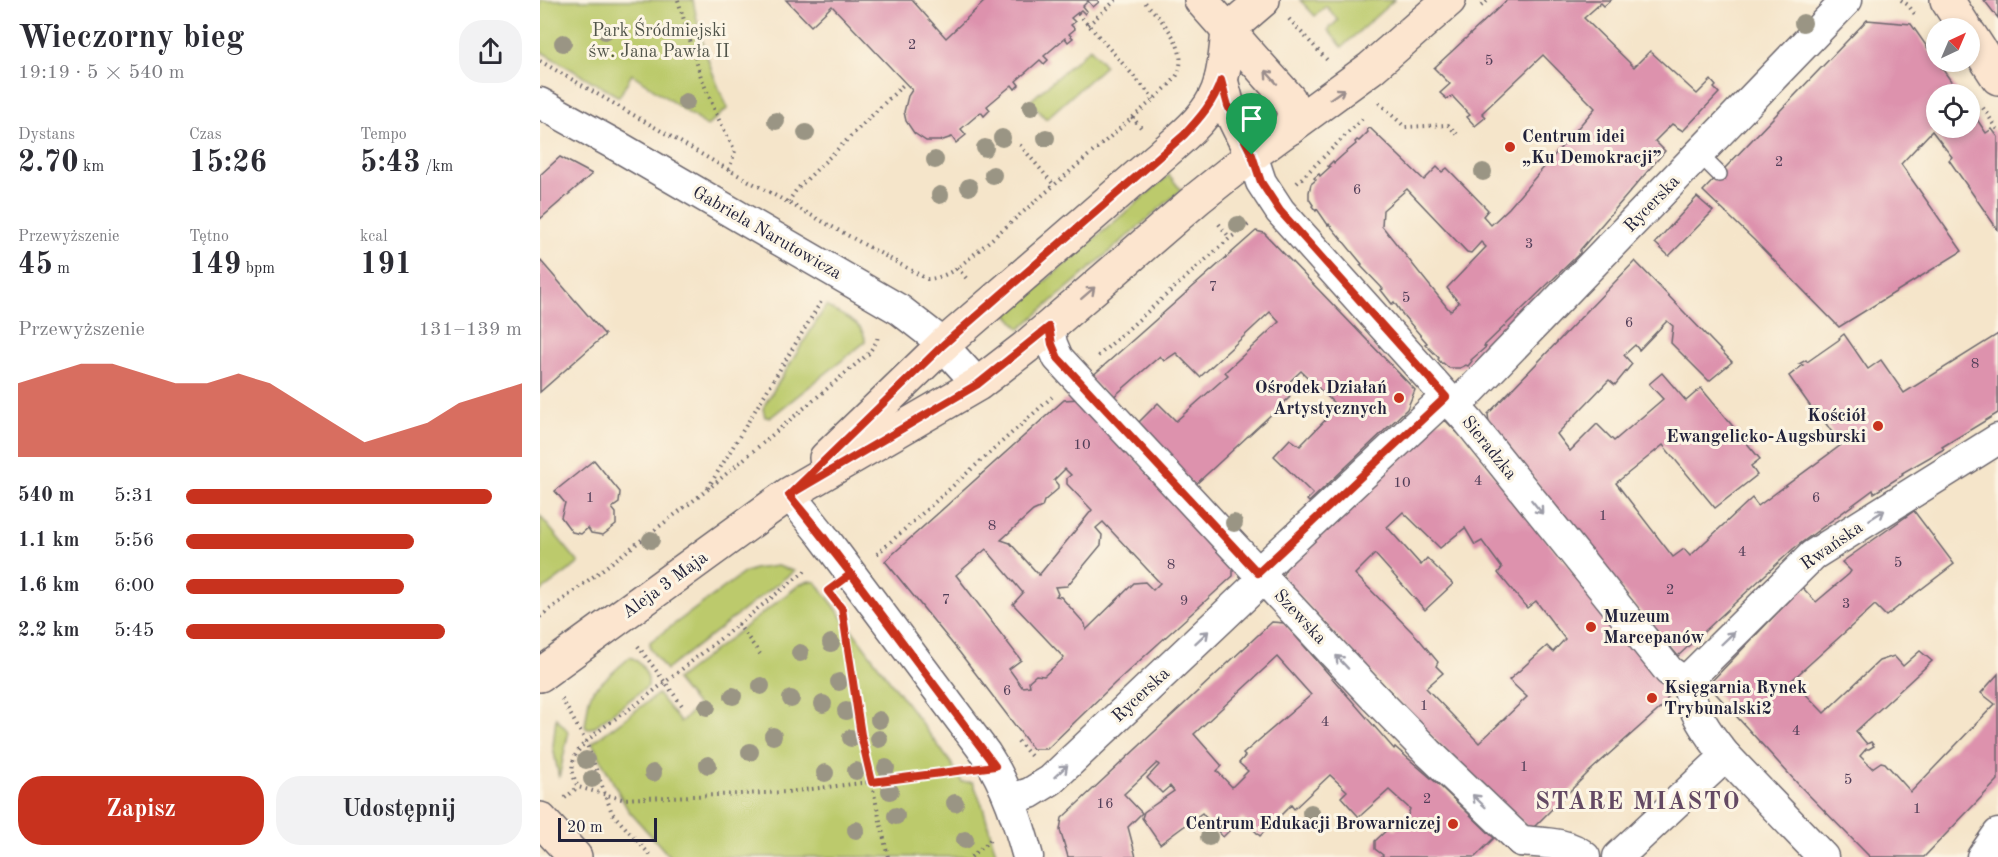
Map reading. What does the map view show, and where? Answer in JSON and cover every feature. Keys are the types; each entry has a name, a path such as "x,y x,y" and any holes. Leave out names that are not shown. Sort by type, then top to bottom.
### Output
{"street":[{"path":"1201,0 1290,99 1294,112 1290,128"},
{"path":"789,495 978,384 1049,327 1198,198 1252,155 1371,68 1449,0"},
{"name":"Rycerska","path":"1011,799 1030,793 1051,780 1261,576 1709,164 1848,0"},
{"path":"1947,0 1959,18"},
{"path":"1228,30 1275,9"},
{"path":"789,495 943,345 1184,135 1208,108 1217,92 1221,80 1228,30"},
{"path":"1980,50 1998,78"},
{"path":"1221,80 1228,106 1252,155"},
{"name":"Gabriela Narutowicza","path":"540,103 900,309 943,345 978,384"},
{"name":"Sieradzka","path":"1252,155 1261,182 1280,211 1451,402 1669,671 1682,680 1687,680"},
{"name":"Szewska","path":"1049,327 1054,351 1075,376 1429,753 1511,849"},
{"name":"Rwańska","path":"1687,680 1813,555 1998,439"},
{"path":"789,495 995,766 1011,799 1028,857"},
{"name":"Aleja 3 Maja","path":"541,678 789,495"},
{"path":"1687,680 1694,709 1706,732 1822,857"},
{"path":"1618,857 1726,756"},
{"path":"540,818 574,857"},
{"path":"1982,857 1998,834"},
{"path":"1511,849 1558,845 1577,849 1585,857"}],"path":[{"path":"678,0 701,77 735,151 729,170"},
{"path":"1088,25 1116,0"},
{"path":"540,61 729,170 927,279 938,278 957,268 1154,99 1177,75 1180,58 1176,44 1168,28 1143,0"},
{"path":"1275,9 1333,66"},
{"path":"1078,13 1154,99"},
{"path":"788,202 797,189 905,83"},
{"path":"1378,103 1405,127 1448,125 1457,134"},
{"path":"1275,203 1364,117"},
{"path":"1020,145 1054,185"},
{"path":"1075,376 1230,238"},
{"path":"706,491 824,297"},
{"path":"540,617 706,491 868,354 877,341 878,334 873,328"},
{"path":"851,574 1053,397"},
{"path":"805,571 586,742 575,755 573,776 578,787 622,799 787,792 995,766"},
{"path":"842,609 861,735 888,857"},
{"path":"738,624 760,654"},
{"path":"638,646 684,708"},
{"path":"567,706 586,742 612,813 652,857"}],"green space":[{"name":"Park Śródmiejski św. Jana Pawła II","path":"540,0 693,0 707,56 728,108 707,126 632,74 619,97 540,51"},
{"path":"1300,0 1394,0 1342,47 1328,30 1338,20 1326,6 1315,16"},
{"path":"1090,48 1105,66 1046,119 1030,101"},
{"path":"1169,175 1181,190 1020,329 1007,314"},
{"path":"826,306 857,325 864,335 865,342 771,417 765,417 763,409 765,404"},
{"path":"540,516 579,563 540,592"},
{"path":"777,566 794,571 666,670 650,649 650,642 744,573 754,569"},
{"path":"809,581 816,582 820,587 951,763 962,782 973,782 983,807 997,857 670,857 628,810 592,743 658,694 680,722 698,707 676,680 799,585"},
{"path":"630,657 644,668 648,686 594,727 587,729 585,726 589,699 593,690"},
{"path":"556,718 567,730 568,735 559,778 553,747"}],"building":[{"path":"786,0 912,0 946,38 986,0 1097,0 1099,2 1093,7 1088,1 1083,6 1087,11 1085,14 1081,10 1071,18 1075,22 1071,25 1075,29 1069,34 1073,38 1068,42 1065,38 1044,56 1048,60 1044,64 1040,60 1016,81 1019,85 1015,89 1012,85 987,106 990,110 984,116 981,112 961,129 966,135 956,143 952,137 940,141 926,141 914,133 906,121 904,112 912,90 832,6 811,26"},
{"path":"1507,0 1611,0 1604,6 1601,3 1584,18 1634,67 1650,51 1697,94 1711,80 1719,93 1683,131 1672,124 1655,141 1665,151 1580,250 1580,253 1484,346 1486,347 1471,360 1468,366 1460,368 1449,368 1442,364 1394,302 1392,304 1381,290 1383,289 1360,265 1362,264 1317,209 1316,211 1312,206 1309,192 1311,184 1316,180 1314,178 1319,174 1320,176 1333,161 1334,163 1356,144 1355,142 1359,141 1370,128 1424,180 1437,167 1442,172 1447,168 1488,210 1483,216 1491,225 1509,208 1595,108 1543,55 1482,113 1486,117 1475,126 1467,117 1470,115 1452,96 1447,99 1440,93 1450,84 1434,68","holes":["1407,189 1467,252 1471,253 1481,242 1486,247 1447,288 1459,303 1450,311 1382,226 1383,210"]},
{"path":"1984,0 1998,0 1998,18"},
{"path":"1867,20 1911,24 1926,45 1926,72 1945,72 1953,84 1926,84 1926,137 1901,164 1962,251 1839,327 1703,191"},
{"path":"1980,124 1986,133 1992,129 1998,137 1998,230 1949,160 1952,157 1937,138 1980,138"},
{"path":"560,157 592,174 540,219 540,175"},
{"path":"1697,197 1713,211 1669,256 1655,243"},
{"path":"1256,231 1264,233 1415,390 1407,409 1309,502 1307,500 1313,494 1274,456 1290,439 1300,446 1338,407 1301,371 1284,387 1290,397 1194,486 1136,425 1158,403 1176,421 1228,375 1225,372 1279,322 1270,312 1200,377 1176,353 1164,361 1160,356 1111,399 1090,378"},
{"path":"540,260 605,335 540,392"},
{"path":"1635,261 1732,362 1709,381 1671,343 1673,326 1667,321 1639,350 1635,345 1624,355 1632,364 1615,385 1609,380 1557,434 1570,451 1597,424 1614,441 1663,399 1649,384 1662,373 1686,401 1701,388 1760,459 1751,466 1757,475 1715,508 1663,445 1616,483 1673,557 1684,549 1690,556 1752,498 1758,506 1841,445 1789,376 1803,365 1799,364 1806,360 1807,362 1844,334 1868,369 1881,360 1904,393 1998,334 1998,413 1874,493 1873,490 1793,549 1678,656 1608,573 1489,423 1488,414"},
{"path":"1080,399 1233,564 1233,576 1115,683 1047,749 1033,749 960,653 885,561 1064,400","holes":["1065,469 1071,475 1067,478 1067,484 1092,510 1039,575 1010,543 1001,540 1033,511 1042,507 1044,501 1058,489 1054,480","1103,522 1160,583 1153,590 1145,582 1134,583 1086,630 1085,624 1061,597 1056,596 1058,594 1055,587 1067,586 1101,545 1102,535 1096,528","986,549 1023,593 1013,604 1064,658 1044,676 1036,675 1029,681 1030,686 1022,687 1009,669 1021,660 956,575"]},
{"path":"1446,421 1470,446 1668,689 1669,695 1664,705 1590,771 1531,830 1457,762 1282,576 1287,567 1432,422","holes":["1403,512 1440,548 1465,528 1475,545 1482,541 1502,568 1498,573 1527,608 1536,601 1565,639 1553,652 1547,646 1509,680 1527,697 1479,743 1426,688 1443,673 1436,666 1438,662 1418,638 1355,574 1375,554 1425,610 1453,584 1427,558 1421,565 1387,527"]},
{"path":"594,460 620,492 619,503 612,508 616,513 616,525 603,535 591,533 588,528 581,534 572,532 561,517 565,503 555,491"},
{"path":"1914,511 1954,564 1886,616 1875,605 1792,680 1824,713 1879,661 1894,656 1903,666 1920,651 1932,661 1856,731 1867,744 1871,742 1874,746 1866,749 1860,756 1872,768 1881,762 1885,763 1911,792 1995,704 1981,693 1998,674 1998,780 1924,857 1870,857 1798,784 1708,685 1802,587 1816,602 1851,571 1842,562"},
{"path":"1272,622 1284,623 1394,749 1395,747 1440,786 1494,838 1475,857 1381,857 1383,855 1375,849 1375,841 1391,826 1395,830 1407,817 1410,809 1389,790 1359,817 1341,797 1347,791 1330,775 1294,809 1291,805 1260,836 1242,818 1223,837 1202,813 1160,844 1142,818 1144,812 1174,791 1170,786 1162,793 1147,778 1159,765 1157,763 1124,794 1142,813 1128,827 1136,857 1068,857 1060,830 1062,818","holes":["1277,657 1311,695 1243,754 1245,756 1239,763 1248,771 1232,787 1217,771 1222,766 1194,734"]}],"place":[{"name":"Centrum idei „Ku Demokracji”","path":"1510,147"},
{"name":"Ośrodek Działań Artystycznych","path":"1399,398"},
{"name":"Kościół Ewangelicko-Augsburski","path":"1878,426"},
{"name":"Muzeum Marcepanów","path":"1591,627"},
{"name":"Księgarnia Rynek Trybunalski2","path":"1652,698"},
{"name":"Centrum Edukacji Browarniczej","path":"1453,824"}],"district":[{"name":"STARE MIASTO","path":"1638,803"}],"route":[{"path":"1252,155 1228,106 1221,80 1208,108 1184,135 943,345 789,495 822,535 995,766 872,782 861,735 842,609 828,591 851,574 789,495 978,384 1049,327 1054,351 1058,358 1258,573 1446,397 1280,211 1261,182 1252,155"}]}
